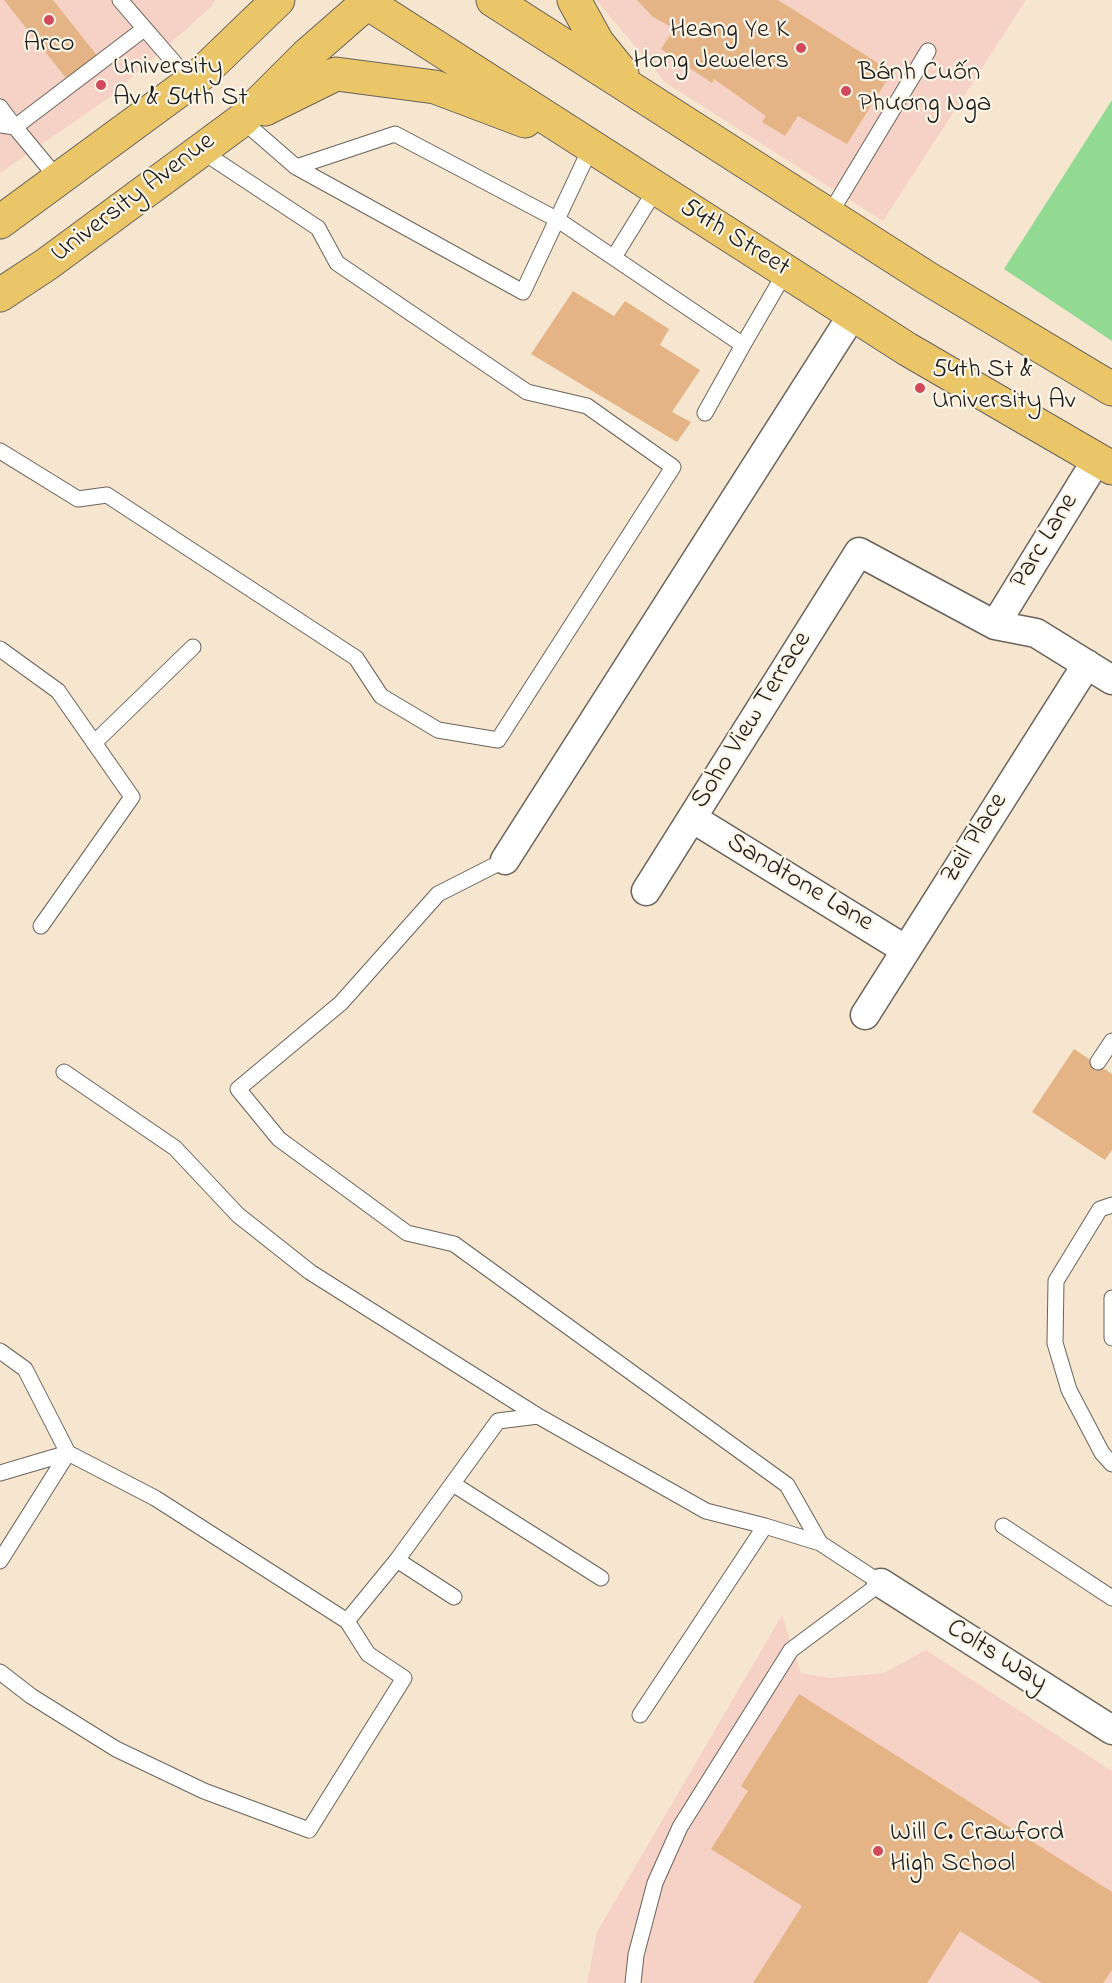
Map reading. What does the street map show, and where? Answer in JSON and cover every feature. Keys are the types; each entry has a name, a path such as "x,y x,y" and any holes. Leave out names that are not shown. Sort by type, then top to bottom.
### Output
{"main road":[{"path":"0,222 191,82 278,0"},
{"path":"493,0 829,215 1112,389"},
{"path":"574,0 597,42 636,91"},
{"name":"University Avenue","path":"0,295 47,264 242,120 306,56 366,1"},
{"name":"54th Street","path":"366,1 907,349 1104,463"},
{"path":"242,120 336,74 435,87 591,147"}],"street":[{"path":"505,860 853,314"},
{"name":"Parc Lane","path":"995,625 1104,463"},
{"name":"Soho View Terrace","path":"646,891 859,552 995,625"},
{"path":"995,625 1036,633 1112,680"},
{"name":"Zeil Place","path":"865,1015 1087,664"},
{"name":"Sandtone Lane","path":"692,818 906,950"},
{"name":"Colts Way","path":"881,1583 1112,1730"}],"lane":[{"path":"120,0 191,82"},
{"path":"8,126 144,29"},
{"path":"829,215 928,51"},
{"path":"0,107 8,126 58,179"},
{"path":"242,120 296,167 523,292 591,147"},
{"path":"296,167 395,134 558,220 743,345"},
{"path":"0,451 78,499 107,495 356,658 381,696 438,730 498,740 673,467 587,406 527,392 518,386 337,263 318,228 200,150"},
{"path":"614,257 656,189"},
{"path":"705,413 786,271"},
{"path":"94,743 193,647"},
{"path":"0,649 58,691 132,797 41,926"},
{"path":"505,860 438,894 341,1003 238,1089 279,1139 407,1233 454,1244 787,1485 820,1543"},
{"path":"1098,1062 1112,1041"},
{"path":"64,1072 175,1148 238,1215 310,1272 538,1416 706,1511 820,1543 881,1583 791,1650 680,1827 656,1883 636,1955 633,1983"},
{"path":"1112,1205 1100,1209 1056,1281 1055,1343 1069,1390 1102,1453 1112,1464"},
{"path":"1112,1298 1112,1338"},
{"path":"0,1351 25,1369 68,1453 155,1498 347,1621 368,1653 404,1678 309,1830 204,1791 116,1749 31,1696 0,1672"},
{"path":"347,1621 397,1560 498,1421 538,1416"},
{"path":"0,1473 68,1453"},
{"path":"0,1561 68,1453"},
{"path":"453,1484 600,1578"},
{"path":"640,1715 765,1526"},
{"path":"1003,1526 1112,1598"},
{"path":"397,1560 454,1597"}],"shaded area":[{"path":"0,0 215,0 212,6 110,97 0,173"},
{"path":"596,0 1026,0 883,221 666,83"},
{"name":"Will C. Crawford High School","path":"782,1615 801,1673 830,1678 884,1673 926,1650 1112,1771 1112,1983 587,1983 597,1932"}],"green space":[{"path":"1112,100 1112,341 1004,269"}],"building":[{"path":"4,0 53,0 99,58 70,83"},
{"path":"637,0 778,0 892,72 847,144 798,116 785,136 762,122 766,116 714,79 712,83 661,49 674,29 652,16"},
{"path":"573,291 614,316 625,301 669,329 660,345 700,370 672,412 691,422 677,442 531,354"},
{"path":"1074,1049 1112,1074 1112,1150 1105,1160 1032,1112"},
{"path":"799,1694 1112,1892 1112,1970 1103,1983 1042,1983 960,1931 927,1983 753,1983 802,1906 711,1849 748,1791 741,1786"}],"place":[{"name":"Arco","path":"49,20"},
{"name":"Heang Ye K Hong Jewelers","path":"801,48"},
{"name":"University Av & 54th St","path":"101,85"},
{"name":"Bánh Cuốn Phương Nga","path":"846,91"},
{"name":"54th St & University Av","path":"920,388"},
{"name":"Will C. Crawford High School","path":"878,1851"}]}
